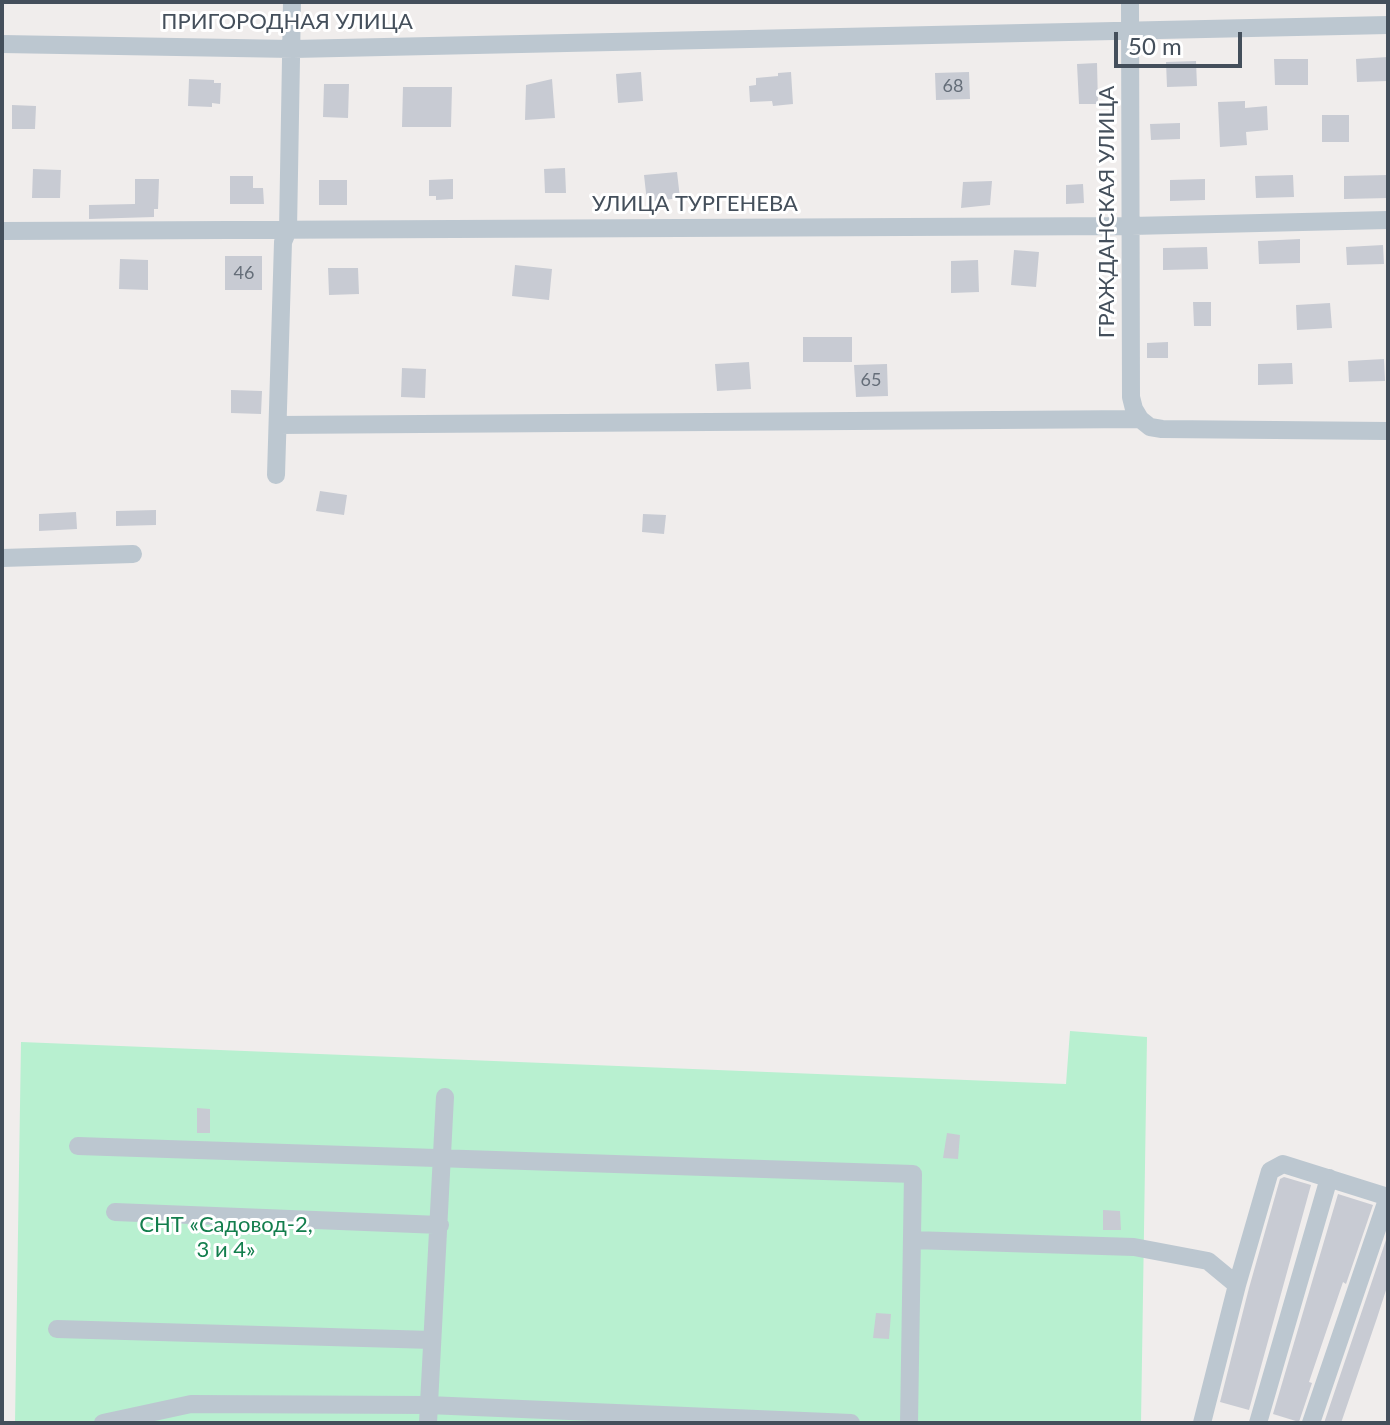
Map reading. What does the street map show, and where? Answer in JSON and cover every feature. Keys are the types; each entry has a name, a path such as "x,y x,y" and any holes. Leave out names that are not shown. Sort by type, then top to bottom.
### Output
{"street":[{"path":"276,475 283,242 288,230 292,2"},
{"name":"ГРАЖДАНСКАЯ УЛИЦА","path":"1130,2 1131,397 1140,419"},
{"name":"ПРИГОРОДНАЯ УЛИЦА","path":"2,44 293,49 1388,25"},
{"name":"УЛИЦА ТУРГЕНЕВА","path":"2,231 1131,226 1388,220"},
{"path":"278,425 1140,419 1150,427 1162,429 1388,431"},
{"path":"2,558 133,554"},
{"path":"428,1414 445,1097"},
{"path":"78,1146 913,1174 909,1423"},
{"path":"1202,1423 1270,1171 1283,1164 1388,1197 1311,1423"},
{"path":"1258,1423 1329,1178"},
{"path":"115,1212 440,1225"},
{"path":"912,1240 1134,1247 1208,1261 1237,1285"},
{"path":"57,1329 432,1340"},
{"path":"103,1423 191,1404 428,1414 851,1423"}],"green space":[{"name":"СНТ «Садовод-2, 3 и 4»","path":"1070,1031 1147,1037 1141,1423 15,1423 21,1042 1066,1084"}],"building":[{"path":"1388,57 1388,81 1357,82 1356,59"},
{"path":"1274,59 1308,59 1308,85 1275,85"},
{"path":"1196,61 1197,86 1167,87 1166,62"},
{"path":"1097,63 1098,104 1079,104 1077,64"},
{"path":"641,72 643,101 618,103 616,74"},
{"path":"791,72 793,104 773,106 772,101 750,102 749,86 756,85 756,78"},
{"path":"969,72 970,99 936,100 935,73"},
{"path":"189,79 221,83 220,104 212,103 212,107 188,106"},
{"path":"552,79 555,118 525,120 526,85"},
{"path":"324,84 349,84 348,118 323,117"},
{"path":"403,87 452,87 451,127 402,127"},
{"path":"1245,101 1245,108 1267,106 1268,130 1246,132 1247,145 1220,147 1218,102"},
{"path":"12,105 36,106 35,129 12,129"},
{"path":"1322,115 1349,115 1349,142 1322,142"},
{"path":"1180,123 1180,139 1151,140 1150,124"},
{"path":"565,168 566,193 545,193 544,169"},
{"path":"33,169 61,170 60,198 32,198"},
{"path":"677,172 680,198 647,202 644,175"},
{"path":"1293,175 1294,197 1256,198 1255,176"},
{"path":"1388,175 1388,198 1344,199 1344,176"},
{"path":"230,176 253,176 253,188 263,188 264,204 230,204"},
{"path":"135,179 159,179 158,209 154,209 154,217 89,219 89,205 135,204"},
{"path":"453,179 453,199 436,200 436,196 429,196 429,180"},
{"path":"1205,179 1205,200 1170,201 1170,180"},
{"path":"319,180 347,180 347,205 319,205"},
{"path":"992,181 990,205 961,208 963,182"},
{"path":"1083,184 1084,203 1066,204 1066,185"},
{"path":"1300,239 1300,263 1259,264 1258,241"},
{"path":"1383,245 1384,264 1347,265 1346,247"},
{"path":"1207,247 1208,269 1163,270 1163,248"},
{"path":"1014,250 1039,252 1036,287 1011,285"},
{"path":"225,256 262,256 262,290 225,290"},
{"path":"120,259 148,260 148,290 119,289"},
{"path":"978,260 979,292 951,293 951,261"},
{"path":"515,265 552,269 549,300 512,296"},
{"path":"328,268 358,268 359,294 329,295"},
{"path":"1193,302 1211,302 1211,326 1194,326"},
{"path":"1330,303 1332,328 1297,330 1296,305"},
{"path":"803,337 852,337 852,362 803,362"},
{"path":"1168,342 1168,358 1147,358 1147,343"},
{"path":"1384,359 1385,381 1349,382 1348,361"},
{"path":"749,362 751,389 717,391 715,364"},
{"path":"1292,363 1293,384 1258,385 1258,364"},
{"path":"887,364 888,396 856,397 854,365"},
{"path":"402,368 426,369 425,398 401,397"},
{"path":"231,390 262,391 261,414 231,413"},
{"path":"320,491 347,495 344,515 316,511"},
{"path":"156,510 156,525 116,526 116,511"},
{"path":"76,512 77,529 39,531 39,514"},
{"path":"643,514 666,515 664,534 642,532"},
{"path":"197,1108 210,1109 210,1133 197,1133"},
{"path":"947,1133 960,1135 958,1159 943,1158"},
{"path":"1284,1177 1311,1185 1249,1410 1220,1402 1280,1179"},
{"path":"1338,1194 1373,1205 1346,1284 1343,1282 1309,1382 1312,1383 1299,1422 1273,1414"},
{"path":"1103,1210 1120,1211 1121,1230 1103,1230"},
{"path":"1388,1234 1388,1284 1377,1318 1341,1423 1324,1423"},
{"path":"876,1313 891,1314 889,1339 873,1338"}]}
